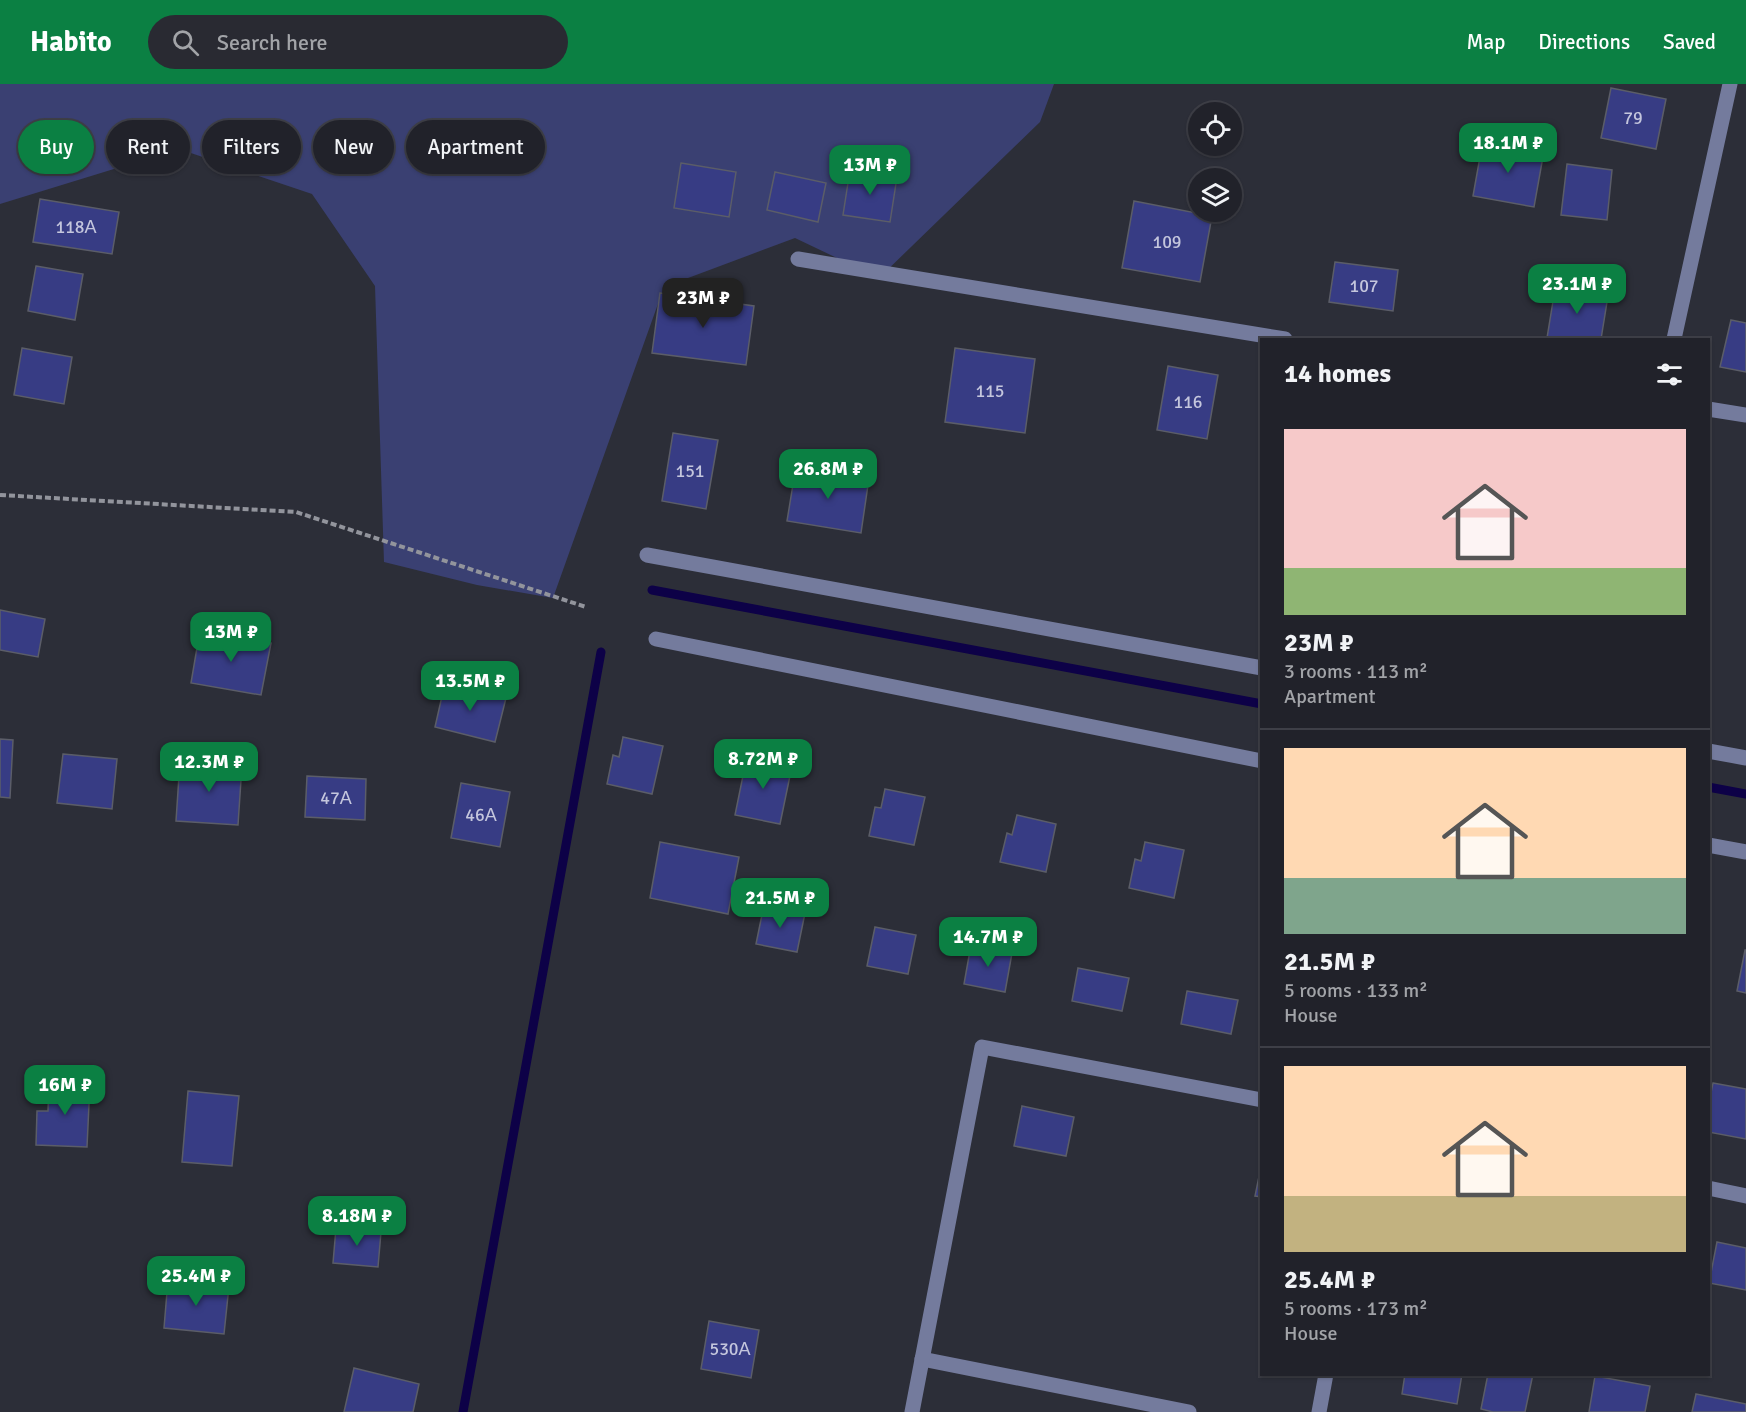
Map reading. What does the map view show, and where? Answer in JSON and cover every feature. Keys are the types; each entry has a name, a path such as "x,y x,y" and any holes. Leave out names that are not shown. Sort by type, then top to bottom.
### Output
{"lane":[{"path":"1674,338 1730,84"},
{"path":"798,259 1279,338"},
{"path":"1710,409 1746,415"},
{"path":"647,555 1260,668"},
{"path":"656,639 1260,761"},
{"path":"1710,751 1746,758"},
{"path":"1710,845 1746,852"},
{"path":"912,1412 982,1047 1260,1101"},
{"path":"1710,1188 1746,1196"},
{"path":"922,1359 1189,1412"},
{"path":"1319,1412 1326,1376"}],"path":[{"path":"0,495 296,512 586,607"}],"shaded area":[{"path":"0,84 1054,84 1040,122 879,278 795,238 664,287 553,598 477,585 384,562 375,286 312,194 253,174 301,174 301,120 202,120 202,157 190,153 190,120 106,120 106,171 0,204"}],"building":[{"path":"1611,88 1666,99 1656,149 1601,138"},
{"path":"1483,140 1544,151 1534,207 1473,196"},
{"path":"681,163 736,172 729,217 674,208"},
{"path":"1567,164 1612,170 1607,220 1561,215"},
{"path":"850,170 897,177 890,222 843,215"},
{"path":"775,172 826,183 818,222 767,210"},
{"path":"40,199 119,212 112,254 33,242"},
{"path":"1134,201 1188,211 1188,222 1211,222 1200,282 1122,268"},
{"path":"1335,262 1398,270 1393,311 1329,302"},
{"path":"36,266 83,274 75,320 28,311"},
{"path":"1555,289 1608,296 1601,338 1547,338"},
{"path":"660,293 754,306 746,365 652,353"},
{"path":"1731,320 1746,323 1746,372 1720,367"},
{"path":"22,348 72,357 64,404 14,395"},
{"path":"955,348 1035,359 1025,433 945,422"},
{"path":"1168,366 1218,375 1207,439 1157,430"},
{"path":"673,433 718,440 706,509 662,501"},
{"path":"796,466 869,478 861,533 787,521"},
{"path":"0,610 45,619 38,657 0,650"},
{"path":"200,630 271,643 261,695 191,683"},
{"path":"445,683 506,698 495,742 435,727"},
{"path":"623,737 663,746 652,794 607,784 613,755 619,757"},
{"path":"0,739 13,740 10,798 0,797"},
{"path":"63,754 117,759 112,809 57,803"},
{"path":"747,756 792,766 780,824 735,815"},
{"path":"180,761 242,765 238,825 176,821"},
{"path":"307,776 366,779 365,820 305,817"},
{"path":"461,783 510,792 500,847 451,838"},
{"path":"885,789 925,797 914,845 869,836 875,807 881,808"},
{"path":"1017,815 1056,824 1046,872 1000,862 1007,833 1012,835"},
{"path":"660,842 739,857 728,914 650,898"},
{"path":"1145,842 1184,850 1174,898 1129,888 1135,859 1141,861"},
{"path":"764,905 805,913 797,952 756,944"},
{"path":"875,927 916,935 908,974 867,966"},
{"path":"971,945 1012,953 1005,992 964,984"},
{"path":"1746,950 1746,993 1737,991"},
{"path":"1078,968 1129,978 1122,1011 1072,1001"},
{"path":"1187,991 1238,1000 1231,1034 1181,1024"},
{"path":"49,1082 90,1083 87,1147 36,1145 37,1111 48,1111"},
{"path":"1713,1083 1746,1089 1746,1139 1710,1132 1710,1097"},
{"path":"188,1091 239,1096 232,1166 182,1162"},
{"path":"1022,1106 1074,1117 1066,1156 1014,1146"},
{"path":"1260,1172 1260,1197 1255,1196"},
{"path":"336,1228 381,1232 378,1267 333,1263"},
{"path":"1717,1242 1746,1248 1746,1290 1710,1283"},
{"path":"168,1280 229,1286 224,1334 164,1328"},
{"path":"709,1321 759,1330 751,1378 701,1369"},
{"path":"354,1368 419,1384 413,1412 344,1412"},
{"path":"1405,1376 1462,1376 1457,1404 1402,1394"},
{"path":"1488,1376 1533,1376 1525,1412 1493,1412 1481,1409"},
{"path":"1595,1376 1650,1386 1645,1412 1589,1412"},
{"path":"1696,1394 1746,1404 1746,1412 1692,1412"}],"waterway":[{"path":"652,590 1260,704"},
{"path":"463,1412 601,652"},
{"path":"1710,787 1746,794"}]}
